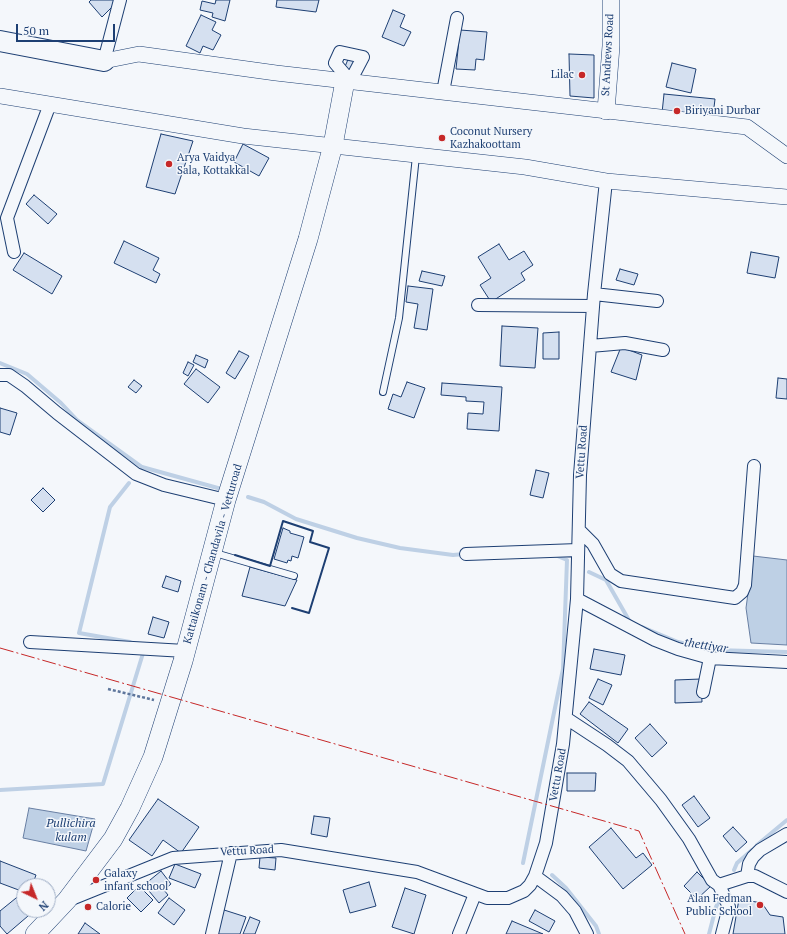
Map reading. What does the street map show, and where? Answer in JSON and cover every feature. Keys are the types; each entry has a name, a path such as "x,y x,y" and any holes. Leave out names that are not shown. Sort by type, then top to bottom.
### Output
{"highway":[{"path":"0,41 104,61"}],"main road":[{"name":"St Andrews Road","path":"606,111 611,46 611,0"},
{"name":"Kattaikonam - Chandavila - Vetturoad","path":"35,934 67,900 98,862 130,808 153,757 185,651 226,500 308,239 333,145 345,78"}],"street":[{"path":"120,0 104,61 139,54 345,78 443,92 747,127 787,156"},
{"path":"443,92 457,18"},
{"path":"0,96 243,136 525,167 606,181 787,197"},
{"path":"14,252 7,218 50,104"},
{"name":"Vettu Road","path":"67,900 173,858 281,850 418,872 475,894 498,899 508,898 524,891 535,876 546,843 563,744 577,599 580,476 594,300 606,181"},
{"path":"478,305 594,300 657,301"},
{"path":"590,346 625,343 663,350"},
{"path":"0,375 9,375 25,386 63,418 136,474 164,485 226,500"},
{"path":"579,530 593,544 610,574 621,581 734,598 742,592 744,585 754,466"},
{"path":"466,554 578,550"},
{"path":"577,599 655,640 710,658 787,662"},
{"path":"30,642 185,651"},
{"path":"703,692 710,658"},
{"path":"566,718 628,761 661,800 689,839 712,880 720,885 729,907 722,934"},
{"path":"747,876 749,864 753,857 760,850 787,834"},
{"path":"212,934 231,853"},
{"path":"535,876 562,896 575,911 587,934"},
{"path":"720,885 747,876 755,876 787,892"},
{"path":"459,934 475,894"}],"lane":[{"path":"382,392 398,318 416,156"},
{"path":"211,552 294,576"}],"path":[{"path":"108,689 169,704"}],"water":[{"path":"753,556 787,560 787,645 751,643 746,608"},
{"name":"Pullichira kulam","path":"29,808 95,819 86,851 23,838"}],"building":[{"path":"91,0 115,0 117,2 102,17 89,2"},
{"path":"216,0 230,0 225,21 212,17 213,13 200,10 202,1 215,4"},
{"path":"277,0 319,0 316,12 276,7"},
{"path":"393,10 405,15 400,27 411,32 404,46 382,37"},
{"path":"201,15 216,22 212,30 221,35 213,50 203,46 200,53 186,46"},
{"path":"460,30 487,32 484,60 476,59 475,70 456,69"},
{"name":"Lilac","path":"569,54 594,55 594,98 570,96"},
{"path":"349,57 357,60 352,72 344,69"},
{"path":"672,63 696,69 691,93 666,87"},
{"path":"664,94 715,99 713,116 662,113"},
{"name":"Arya Vaidya Sala, Kottakkal","path":"161,134 193,141 175,194 146,187"},
{"path":"243,144 269,158 259,176 234,162"},
{"path":"34,195 57,214 48,224 26,204"},
{"path":"124,241 159,258 153,270 160,274 156,283 114,263"},
{"path":"499,244 509,260 524,251 533,265 521,273 525,280 491,302 480,285 491,278 478,257"},
{"path":"751,252 779,257 775,278 747,273"},
{"path":"24,253 62,276 52,294 13,270"},
{"path":"620,269 638,274 634,285 616,280"},
{"path":"422,271 445,276 442,286 419,281"},
{"path":"408,286 433,289 427,330 414,328 418,304 406,302"},
{"path":"502,326 538,328 535,368 500,366"},
{"path":"559,332 559,359 543,359 543,333"},
{"path":"621,347 642,355 636,380 611,372"},
{"path":"239,351 249,356 235,379 226,373"},
{"path":"196,355 208,360 205,368 193,362"},
{"path":"188,362 194,365 188,376 183,373"},
{"path":"196,369 220,387 208,403 184,384"},
{"path":"778,378 787,379 787,399 776,398"},
{"path":"134,380 142,386 136,393 128,387"},
{"path":"407,382 425,388 414,418 388,409 393,394 401,397"},
{"path":"442,383 502,387 499,431 467,429 468,413 483,414 484,402 466,401 466,397 441,395"},
{"path":"0,408 17,413 10,435 0,432"},
{"path":"536,470 549,473 543,498 530,495"},
{"path":"43,488 55,500 43,512 31,500"},
{"path":"283,528 290,531 290,533 304,537 298,558 292,556 291,561 288,560 287,563 274,559"},
{"path":"250,567 297,580 285,606 242,596"},
{"path":"166,576 181,581 178,592 162,587"},
{"path":"153,617 169,622 164,638 148,634"},
{"path":"594,649 625,655 621,675 590,669"},
{"path":"598,679 612,685 603,705 589,698"},
{"path":"701,679 702,702 675,703 675,680"},
{"path":"589,702 628,729 618,743 580,714"},
{"path":"650,724 667,743 652,757 635,738"},
{"path":"567,773 596,773 595,791 567,791"},
{"path":"694,796 710,818 698,827 682,805"},
{"path":"158,799 199,827 181,853 163,840 152,856 129,840"},
{"path":"314,816 330,818 327,837 311,834"},
{"path":"733,827 747,842 736,852 723,836"},
{"path":"611,828 636,858 643,853 652,865 623,889 589,847"},
{"path":"260,857 276,858 275,870 259,868"},
{"path":"0,861 36,875 35,878 16,878 16,889 0,883"},
{"path":"175,864 201,874 195,888 169,878"},
{"path":"161,871 171,884 164,890 168,895 159,903 144,885"},
{"path":"697,872 711,886 697,899 684,886"},
{"path":"369,882 376,906 350,913 343,890"},
{"path":"139,886 153,900 141,912 127,898"},
{"path":"405,888 426,895 414,934 392,927"},
{"path":"16,898 16,918 26,918 7,934 0,926 0,911"},
{"path":"169,898 185,910 174,925 158,913"},
{"path":"739,899 762,903 770,915 783,917 785,934 733,934"},
{"path":"221,909 246,917 240,934 214,934"},
{"path":"535,910 555,921 549,932 529,921"},
{"path":"250,917 260,921 255,934 243,934"},
{"path":"512,921 543,934 506,934"},
{"path":"85,923 100,934 78,934"}],"waterway":[{"path":"0,363 27,374 61,403 77,420 142,467 225,490"},
{"path":"129,483 110,507 79,633 130,642"},
{"path":"248,497 264,502 296,519 357,538 400,548 453,555 464,554"},
{"path":"523,863 563,669 567,560 555,555"},
{"path":"589,572 606,580 630,622"},
{"name":"thettiyar","path":"642,627 678,642 714,650 787,652"},
{"path":"0,790 103,784 144,650"},
{"path":"757,845 787,820"},
{"path":"734,870 737,863 752,850"},
{"path":"552,875 566,888 596,926 599,934"},
{"path":"709,934 716,907 721,897"}],"wall":[{"path":"235,555 270,566 283,521 313,531 310,542 329,548 309,613 292,608"}],"power":[{"path":"0,648 639,831 685,934"}],"place":[{"name":"Lilac","path":"582,75"},
{"name":"Biriyani Durbar","path":"677,111"},
{"name":"Coconut Nursery Kazhakoottam","path":"442,138"},
{"name":"Arya Vaidya Sala, Kottakkal","path":"169,164"},
{"name":"Galaxy infant school","path":"96,880"},
{"name":"Alan Fedman Public School","path":"760,905"},
{"name":"Calorie","path":"88,907"}]}
